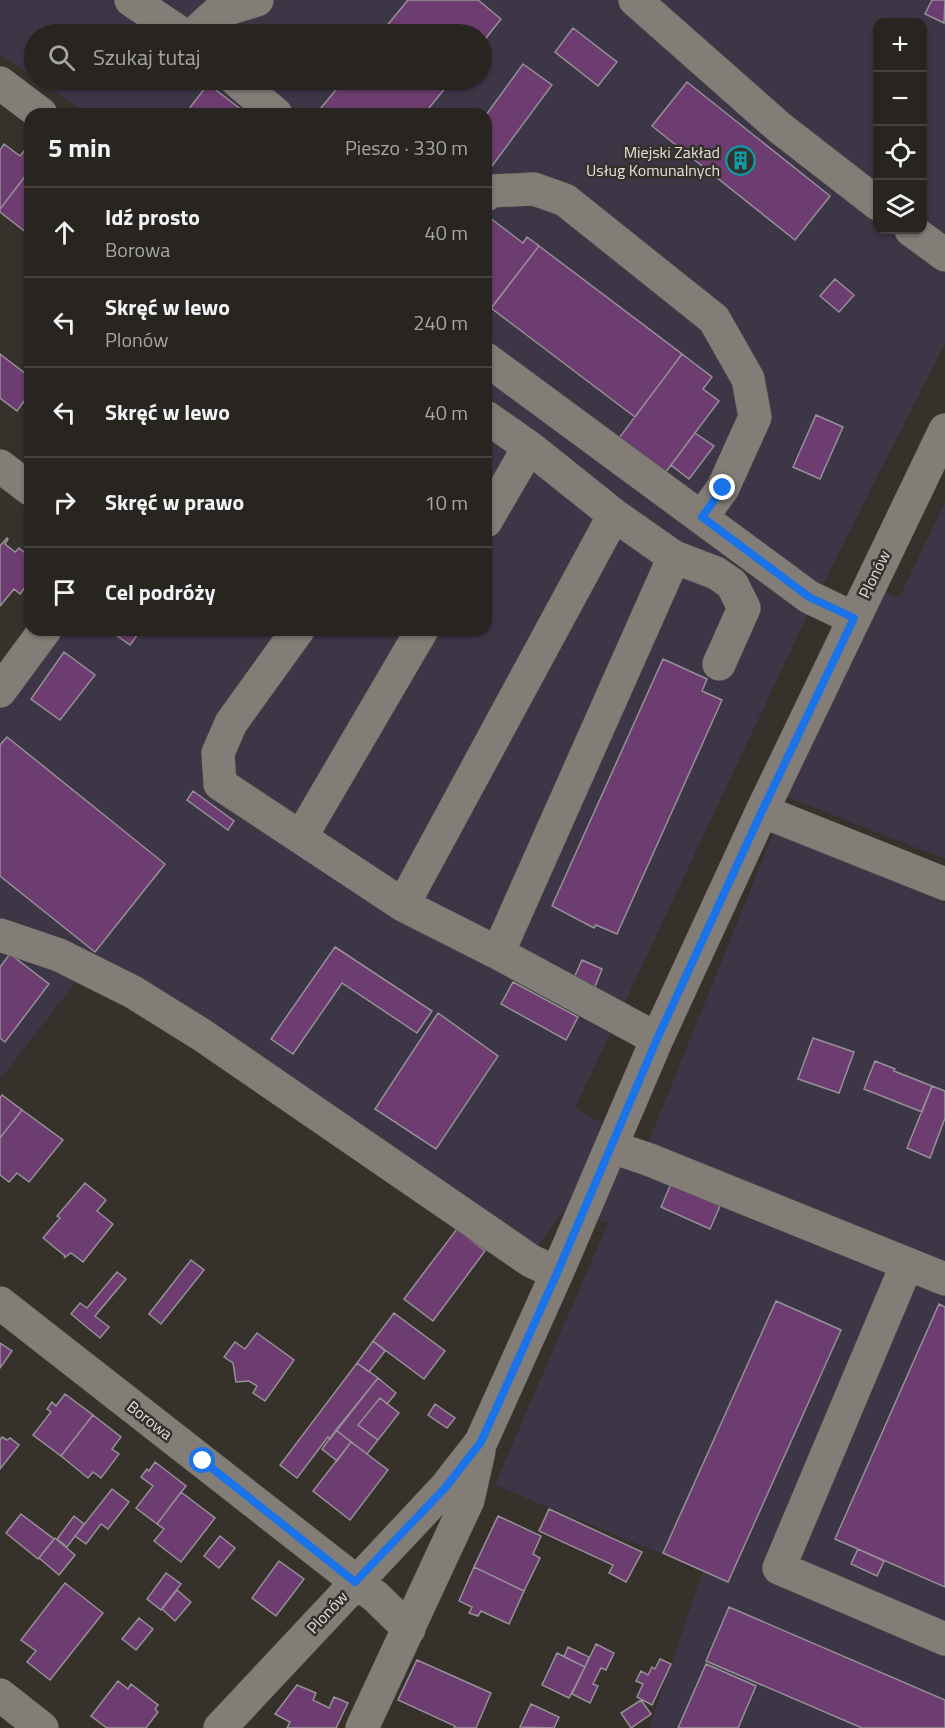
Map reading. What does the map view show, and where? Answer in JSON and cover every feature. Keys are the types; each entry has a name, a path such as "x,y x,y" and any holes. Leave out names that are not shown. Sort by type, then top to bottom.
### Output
{"street":[{"path":"131,0 167,24"},
{"path":"205,24 218,12 257,0"},
{"path":"634,0 780,128 873,200"},
{"path":"0,82 33,108"},
{"path":"248,90 269,108"},
{"path":"492,191 534,189 564,200 714,319 748,379 755,417 723,488 702,517"},
{"path":"916,234 945,255"},
{"path":"492,363 809,597 854,618"},
{"path":"492,421 529,447 614,515 674,557 716,573 732,584 744,608 719,664"},
{"name":"Plonów","path":"362,1728 468,1500 481,1442 557,1273 657,1039 762,811 945,430"},
{"path":"492,511 529,447"},
{"path":"0,466 24,484"},
{"path":"403,905 614,515"},
{"path":"498,953 674,557"},
{"path":"0,692 41,636"},
{"path":"294,636 231,723 218,753 220,784 403,905 498,953 657,1039"},
{"path":"301,837 418,636"},
{"path":"762,811 945,884"},
{"path":"0,935 59,955 133,992 202,1035 531,1261 557,1273"},
{"path":"612,1146 945,1279"},
{"path":"907,1264 779,1568 945,1639"},
{"name":"Borowa","path":"0,1304 376,1597 409,1629"},
{"name":"Plonów","path":"220,1728 445,1488 481,1442"},
{"path":"0,1695 42,1728"}],"shaded area":[{"path":"0,0 945,0 945,343 807,616 575,1108 646,1148 774,832 945,903 945,1728 649,1728 704,1569 495,1485 608,1223 565,1209 532,1254 97,955 0,1079 0,699 48,636 492,636 492,108 79,108 53,90 492,90 492,24 24,24 24,70 0,54"},
{"path":"945,502 945,859 782,795 883,592 899,598"}],"building":[{"path":"408,0 478,0 501,19 492,30 492,24 388,24"},
{"path":"932,0 945,0 944,23 925,14"},
{"path":"573,28 617,62 598,86 555,52"},
{"path":"523,64 552,85 492,166 491,108"},
{"name":"Miejski Zakład Usług Komunalnych","path":"687,82 830,196 795,240 652,126"},
{"path":"203,90 216,90 239,108 190,108"},
{"path":"336,90 444,90 429,108 321,108"},
{"path":"4,144 20,156 24,151 24,178 0,209 0,150"},
{"path":"24,178 24,231 0,212"},
{"path":"492,220 523,243 527,237 539,246 492,307"},
{"path":"539,246 682,354 635,417 492,307"},
{"path":"835,279 854,295 839,312 820,296"},
{"path":"0,354 24,372 24,401 17,411 0,398"},
{"path":"682,354 712,377 703,389 719,401 665,473 619,438"},
{"path":"816,415 843,427 820,479 793,467"},
{"path":"695,433 714,446 689,479 671,465"},
{"path":"7,538 5,544 15,552 19,548 24,552 24,589 20,594 14,589 0,606 0,546"},
{"path":"117,636 137,636 130,645"},
{"path":"64,652 95,675 60,720 31,699"},
{"path":"663,659 707,679 702,691 722,700 617,934 596,925 594,928 552,906"},
{"path":"7,737 165,864 95,952 0,876 0,745"},
{"path":"193,791 234,821 228,830 187,800"},
{"path":"335,947 432,1011 417,1033 342,983 293,1054 271,1039"},
{"path":"10,954 49,984 5,1042 0,1038 0,967"},
{"path":"582,960 602,969 594,989 573,980"},
{"path":"513,982 578,1017 566,1040 501,1004"},
{"path":"438,1013 498,1056 436,1149 375,1109"},
{"path":"813,1038 854,1052 839,1093 798,1079"},
{"path":"875,1061 932,1086 922,1112 864,1089"},
{"path":"932,1086 945,1091 945,1118 930,1158 907,1148"},
{"path":"2,1095 22,1110 0,1138 0,1098"},
{"path":"22,1110 63,1140 29,1182 17,1173 9,1182 0,1175 0,1138"},
{"path":"85,1183 106,1200 97,1211 113,1224 83,1262 71,1253 64,1258 65,1256 43,1238 60,1218 57,1216"},
{"path":"671,1184 720,1206 710,1229 661,1207"},
{"path":"457,1229 485,1251 433,1321 404,1299"},
{"path":"191,1260 204,1270 161,1324 149,1314"},
{"path":"117,1272 126,1279 95,1316 109,1327 100,1338 71,1314 80,1303 87,1308"},
{"path":"776,1301 841,1330 728,1582 663,1553"},
{"path":"939,1304 945,1307 945,1587 835,1539"},
{"path":"394,1313 445,1351 424,1379 373,1341"},
{"path":"257,1333 294,1360 265,1401 253,1393 257,1386 249,1381 236,1382 233,1363 224,1357 235,1342 245,1349"},
{"path":"373,1341 385,1351 369,1372 357,1363"},
{"path":"0,1343 12,1351 0,1368"},
{"path":"357,1363 378,1378 297,1478 280,1465"},
{"path":"378,1378 396,1393 387,1404 380,1398 358,1425 378,1440 367,1454 336,1430"},
{"path":"65,1394 93,1415 61,1456 33,1435 51,1412 47,1409 52,1402 56,1406"},
{"path":"380,1398 399,1413 378,1440 358,1425"},
{"path":"435,1404 455,1418 447,1428 428,1415"},
{"path":"93,1415 121,1437 112,1449 119,1454 101,1478 93,1472 88,1478 61,1456"},
{"path":"336,1430 351,1442 337,1461 322,1449"},
{"path":"2,1437 7,1440 10,1438 19,1445 0,1469 0,1440"},
{"path":"351,1442 388,1470 350,1520 313,1491"},
{"path":"155,1462 186,1486 157,1524 136,1508 153,1486 141,1477"},
{"path":"112,1489 129,1502 108,1529 101,1524 86,1544 75,1536"},
{"path":"181,1492 215,1518 181,1562 154,1541 164,1529 157,1524"},
{"path":"549,1509 642,1552 626,1582 609,1573 613,1565 539,1531"},
{"path":"21,1514 54,1539 38,1559 6,1533"},
{"path":"74,1516 84,1524 67,1547 57,1539"},
{"path":"498,1516 541,1536 533,1554 540,1558 524,1591 474,1567"},
{"path":"220,1536 235,1548 219,1568 204,1556"},
{"path":"55,1538 75,1555 59,1575 39,1558"},
{"path":"858,1549 884,1561 877,1576 851,1564"},
{"path":"279,1561 304,1579 276,1616 252,1598"},
{"path":"474,1567 524,1591 509,1624 481,1611 478,1616 469,1613 472,1607 459,1601"},
{"path":"166,1573 181,1584 161,1610 147,1599"},
{"path":"65,1583 103,1613 50,1680 27,1662 36,1651 21,1640"},
{"path":"177,1590 191,1602 175,1621 162,1609"},
{"path":"729,1607 945,1700 945,1728 862,1728 706,1661"},
{"path":"139,1618 153,1629 136,1650 122,1639"},
{"path":"596,1644 614,1653 606,1670 601,1668 593,1684 598,1686 590,1703 572,1694"},
{"path":"568,1647 589,1657 585,1667 564,1657"},
{"path":"557,1653 585,1667 569,1698 542,1685"},
{"path":"660,1659 671,1664 652,1705 637,1697 643,1684 636,1681 641,1671 648,1675 652,1667 655,1669"},
{"path":"417,1660 491,1693 476,1728 454,1728 455,1726 398,1700"},
{"path":"706,1664 756,1686 738,1728 678,1728"},
{"path":"118,1681 128,1689 131,1684 158,1705 155,1709 158,1712 146,1728 107,1728 91,1716"},
{"path":"297,1685 316,1693 313,1700 329,1708 334,1697 348,1703 336,1728 287,1728 290,1722 275,1714"},
{"path":"641,1700 651,1714 631,1728 621,1713"},
{"path":"531,1704 559,1717 554,1728 520,1727"}],"place":[{"name":"Miejski Zakład Usług Komunalnych","path":"741,161"}],"route":[{"path":"203,1461 355,1582 445,1488 481,1442 557,1273 657,1039 854,618 809,597 702,517 723,488"}]}
